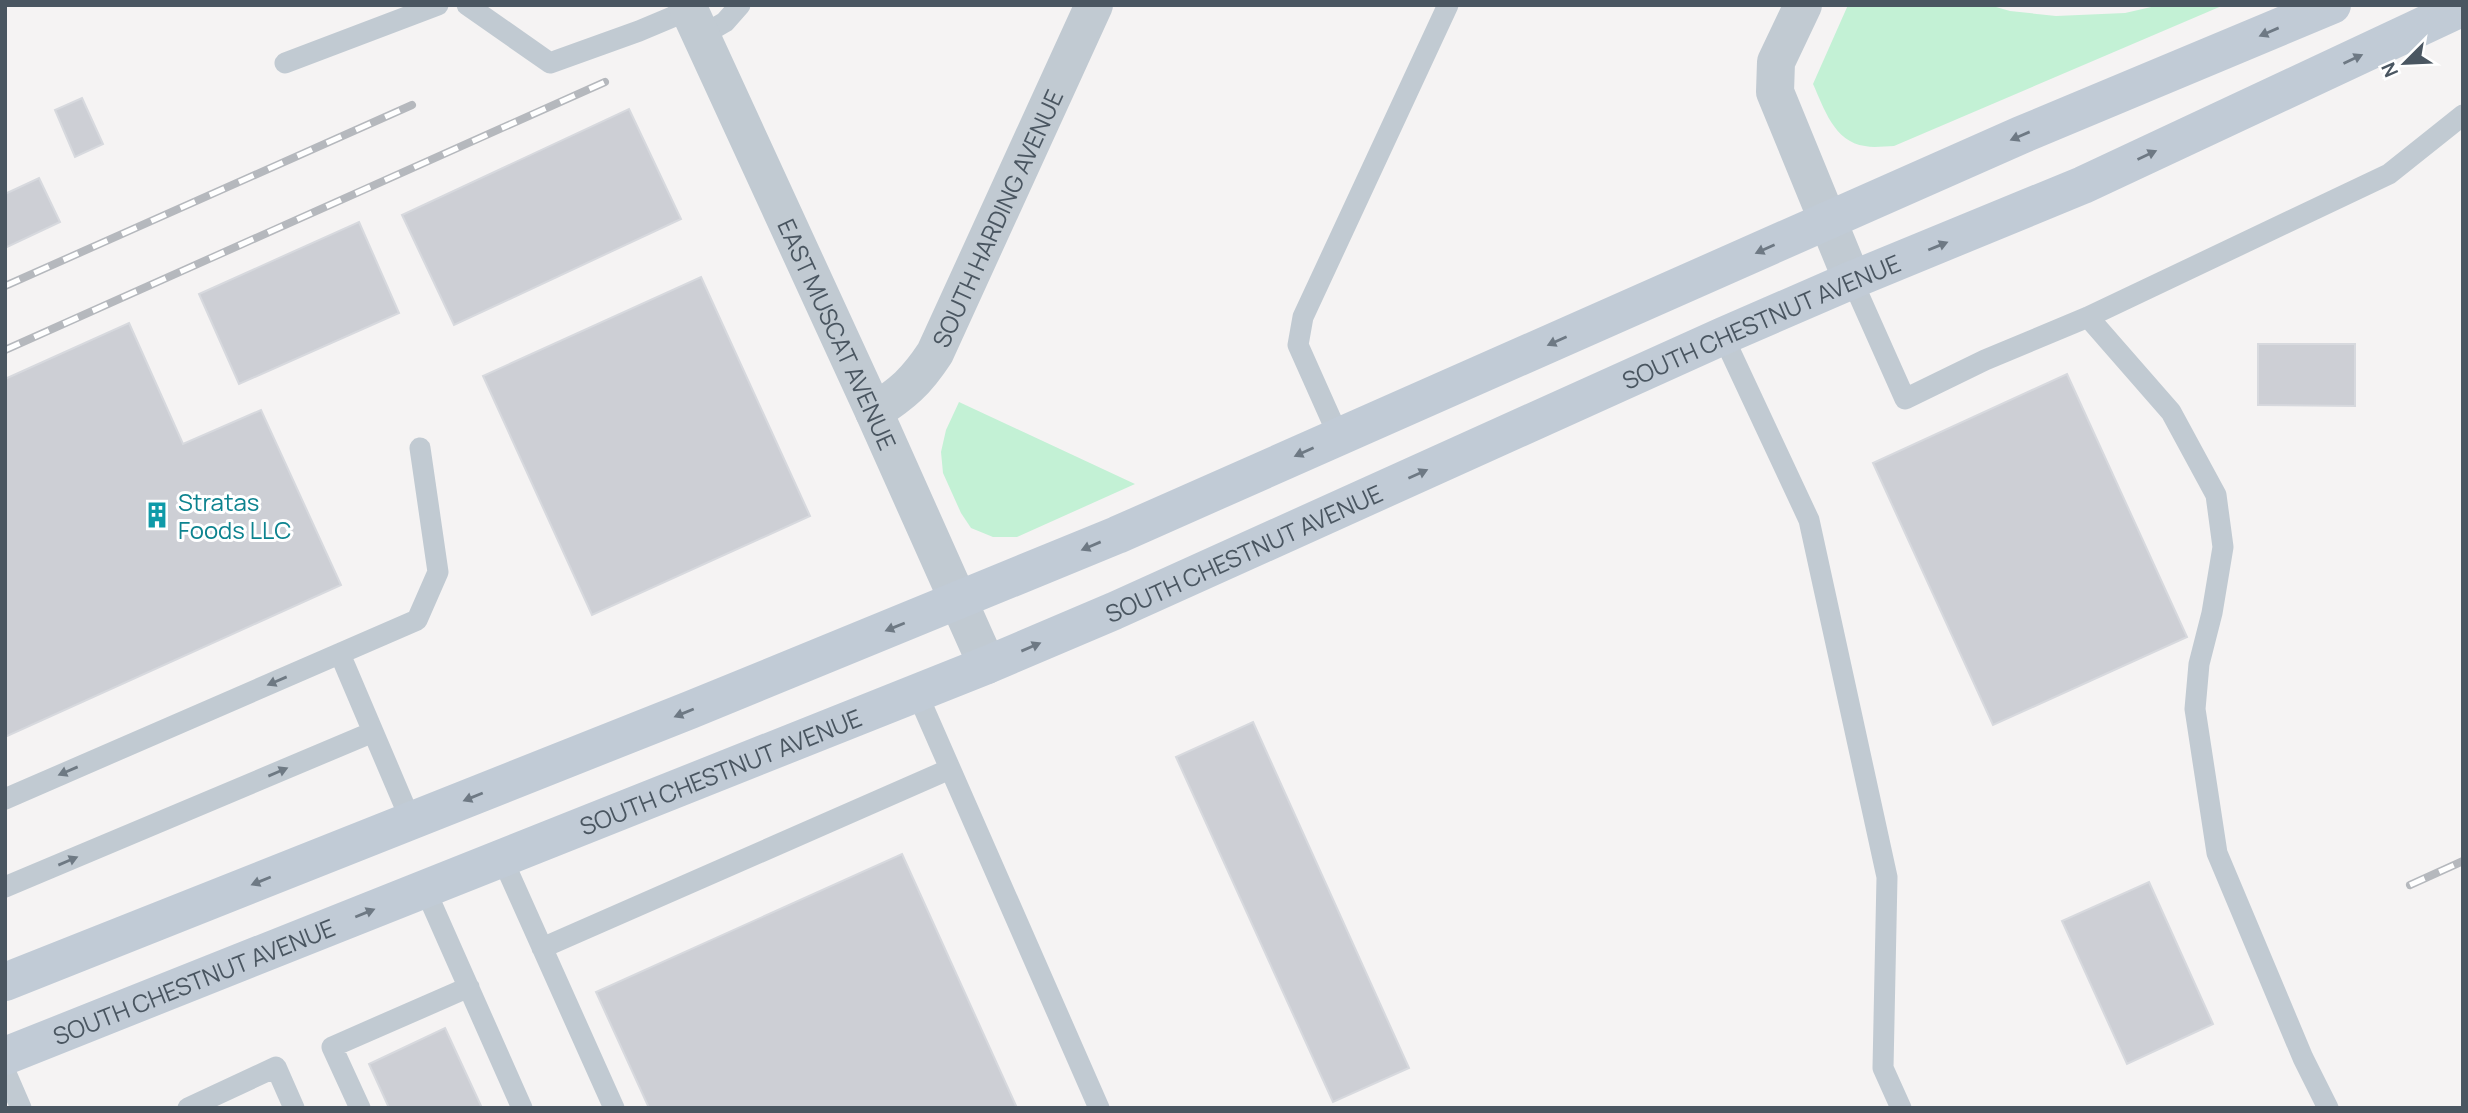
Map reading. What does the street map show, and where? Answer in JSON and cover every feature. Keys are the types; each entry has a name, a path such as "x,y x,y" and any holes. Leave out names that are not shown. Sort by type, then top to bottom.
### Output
{"main road":[{"path":"5,982 1117,535 2021,135 2332,5"},
{"name":"SOUTH CHESTNUT AVENUE","path":"5,1056 987,665 1114,611 1723,336 2083,185 2463,7"}],"street":[{"name":"SOUTH HARDING AVENUE","path":"874,412 900,395 919,378 935,353 1094,5"},
{"path":"1803,5 1776,62 1775,92 1852,280"},
{"name":"EAST MUSCAT AVENUE","path":"692,17 987,665"}],"lane":[{"path":"285,63 438,5"},
{"path":"467,5 551,63 639,31 692,17 724,22 740,5"},
{"path":"1339,437 1298,345 1303,317 1448,5"},
{"path":"1852,280 1905,399 1985,360 2088,317 2389,174 2463,115"},
{"path":"2088,317 2171,412 2216,495 2222,547 2212,613 2199,664 2196,709 2217,853 2302,1058 2328,1108"},
{"path":"1723,336 1809,520 1887,877 1883,1068 1900,1108"},
{"path":"5,799 417,620 438,572 420,448"},
{"path":"340,654 411,821"},
{"path":"917,693 1098,1108"},
{"path":"5,887 373,732"},
{"path":"542,948 950,769"},
{"path":"502,858 614,1108"},
{"path":"425,889 522,1108"},
{"path":"360,1108 332,1047 469,987"},
{"path":"188,1108 276,1067 294,1108"},
{"path":"5,1071 21,1108"}],"green space":[{"path":"1848,5 1989,5 2010,11 2056,16 2125,13 2160,5 2224,5 1894,146 1876,147 1854,143 1838,131 1826,113 1813,84"},
{"path":"959,402 1135,484 1017,537 993,537 971,528 961,513 943,473 941,452 946,430"}],"building":[{"path":"82,98 103,144 75,157 55,110"},
{"path":"629,109 681,219 454,325 402,215"},
{"path":"39,178 60,222 5,248 5,194"},
{"path":"359,222 399,313 239,384 199,294"},
{"path":"701,277 810,516 592,615 483,376"},
{"name":"Stratas Foods LLC","path":"129,323 183,444 261,410 341,585 5,737 5,379"},
{"path":"2258,344 2355,344 2355,406 2258,405"},
{"path":"2067,374 2187,637 1993,725 1873,463"},
{"path":"1253,722 1409,1068 1333,1102 1176,757"},
{"path":"902,854 1017,1108 649,1108 596,992"},
{"path":"2149,882 2213,1024 2127,1064 2062,921"},
{"path":"445,1028 482,1108 389,1108 369,1064"}],"railway":[{"path":"5,350 605,82"},
{"path":"5,286 412,105"},
{"path":"2410,885 2463,861"}],"place":[{"name":"Stratas Foods LLC","path":"157,515"}]}
